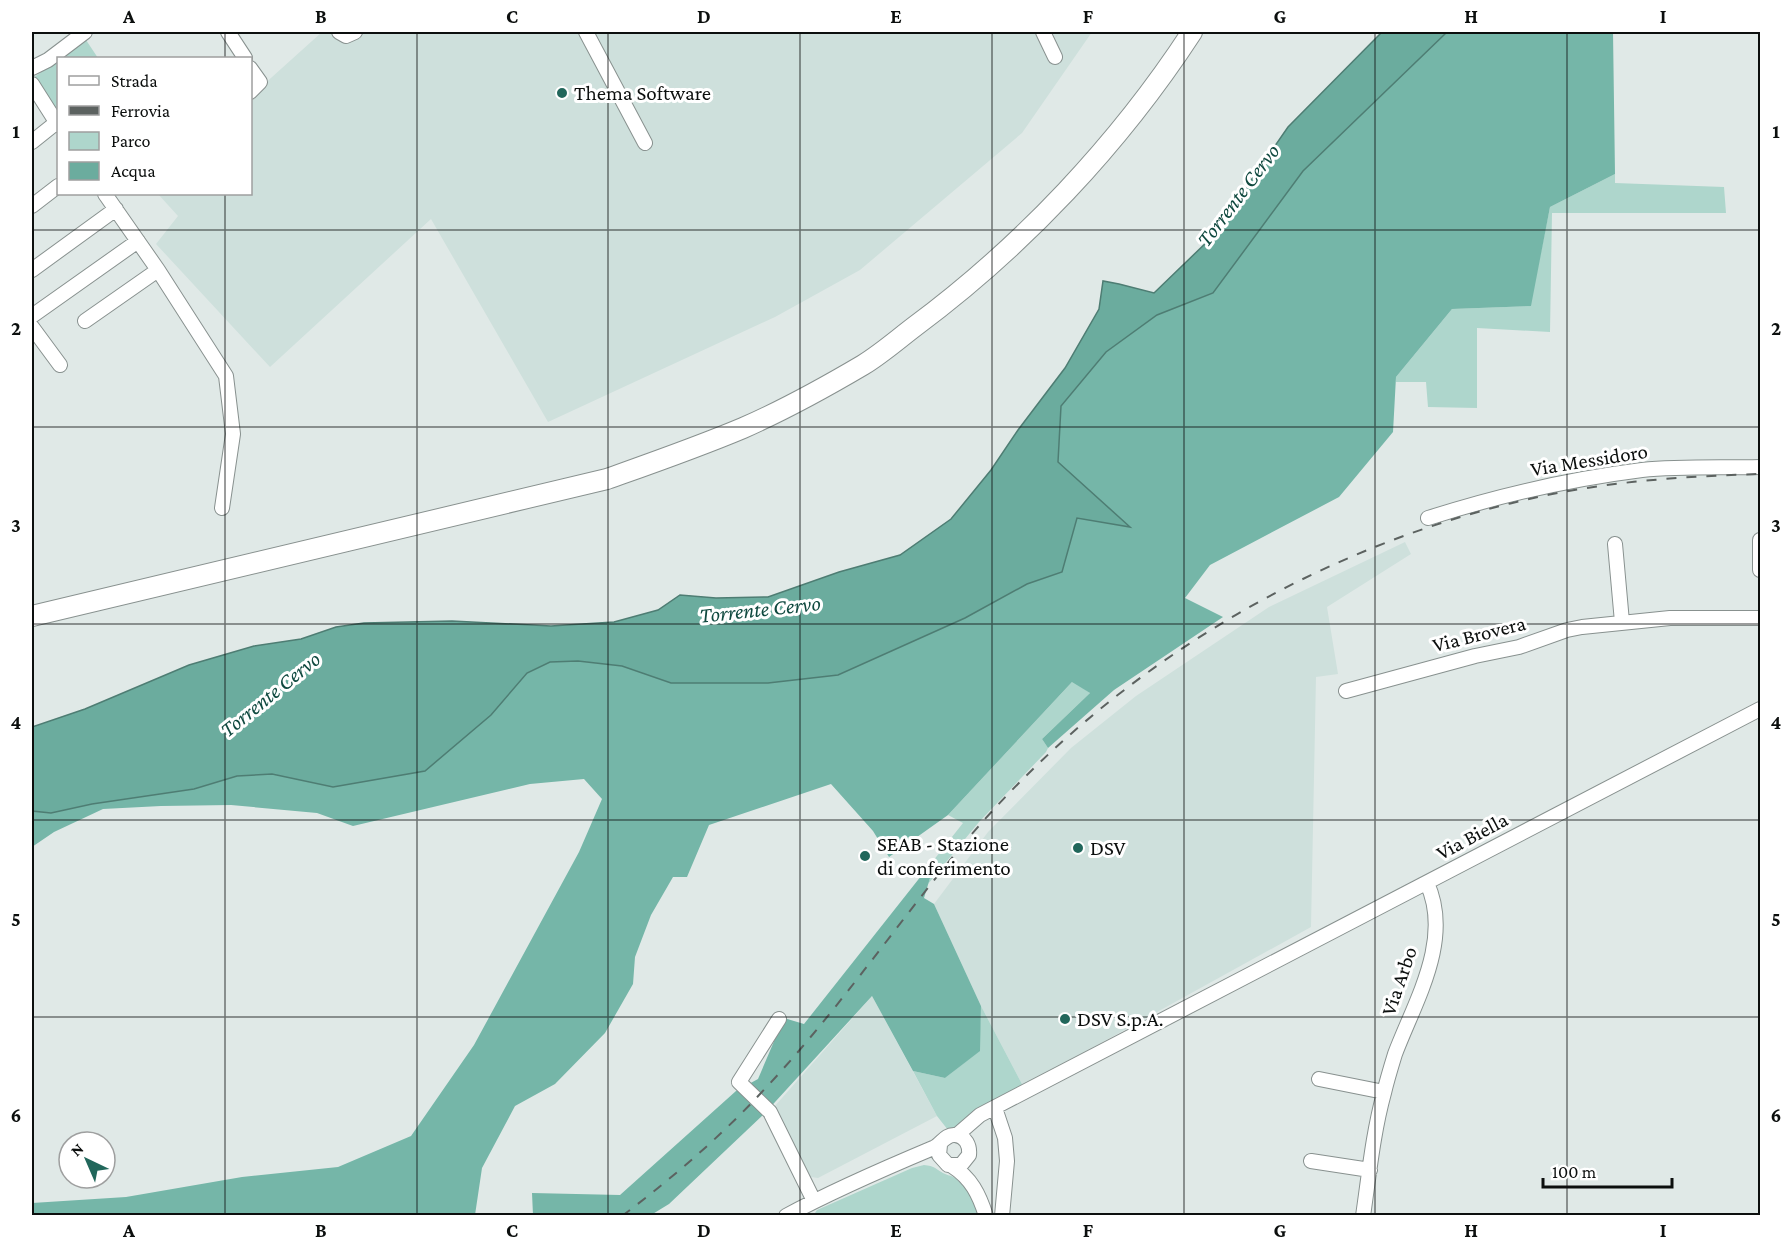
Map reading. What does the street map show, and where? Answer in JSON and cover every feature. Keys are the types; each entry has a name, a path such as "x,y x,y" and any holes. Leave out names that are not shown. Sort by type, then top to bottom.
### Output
{"highway":[{"path":"32,607 469,502 603,473 739,416 828,372 892,330 932,300 990,250 1048,195 1099,140 1155,66 1177,32"},
{"path":"32,616 607,479 696,447 745,427 787,406 865,364 940,308 1000,256 1047,210 1104,148 1163,75 1192,32"}],"street":[{"path":"32,68 48,60 85,32"},
{"path":"228,32 244,57"},
{"path":"339,32 346,36 355,32"},
{"path":"586,32 645,143"},
{"path":"1043,32 1055,57"},
{"path":"252,71 260,82 252,90"},
{"path":"32,84 57,122"},
{"path":"32,141 57,125"},
{"path":"32,206 57,187"},
{"path":"106,195 158,270 226,376 233,434 222,508"},
{"path":"32,270 116,209"},
{"path":"32,316 138,241"},
{"path":"85,321 158,270"},
{"path":"32,327 60,365"},
{"name":"Via Messidoro","path":"1428,518 1470,504 1545,487 1643,470 1761,467"},
{"path":"1760,540 1761,570"},
{"path":"1616,544 1622,622"},
{"name":"Via Brovera","path":"1346,691 1474,656 1532,644 1567,630 1670,618 1761,618"},
{"name":"Via Biella","path":"995,1108 1761,710"},
{"name":"Via Arbo","path":"1363,1215 1376,1124 1384,1092 1395,1055 1417,1002 1436,937 1434,901 1427,883"},
{"path":"779,1018 739,1082 770,1112 814,1201"},
{"path":"1319,1079 1384,1092"},
{"path":"944,1157 945,1138 957,1135 980,1115 995,1108"},
{"path":"786,1215 913,1155 944,1157 961,1165 968,1153 970,1136 995,1108"},
{"path":"995,1108 1005,1138 1007,1161 1002,1215"},
{"path":"957,1135 965,1139 974,1185 986,1215"},
{"path":"944,1157 974,1185"},
{"path":"1311,1161 1370,1170"}],"shaded area":[{"path":"322,32 1092,32 1022,133 860,270 775,317 548,422 431,219 270,367 156,244 178,216 159,195 252,195 252,95"},
{"path":"1447,32 1613,32 1615,174 1550,207 1531,306 1452,309 1396,377 1393,432 1339,497 1210,565 1185,598 1223,617 1114,690 1048,748 1042,739 1090,693 1072,682 948,815 889,857 873,831 831,784 709,825 687,877 673,877 651,915 635,957 633,984 605,1033 555,1084 515,1106 482,1168 475,1215 32,1216 32,1203 126,1197 242,1177 338,1167 411,1136 474,1045 579,852 602,799 584,779 530,784 353,826 317,813 231,805 103,809 54,832 32,847 32,811 51,813 92,804 194,789 237,776 272,774 333,787 491,715 527,673 550,662 578,661 622,666 671,683 838,675 965,618 1027,584 1062,572 1058,462 1061,406 1106,352 1157,315 1213,293 1303,171"},
{"name":"DSV S.p.A.","path":"1405,542 1411,554 1327,607 1338,674 1316,677 1311,927 1023,1086 981,1006 934,904 988,832 1071,748 1136,696 1269,607"},
{"path":"929,866 933,868 924,898 934,904 981,1006 980,1051 945,1078 913,1071 872,996 765,1113 669,1204 651,1215 533,1215 532,1193 620,1195 736,1091 758,1079 784,1018 804,1024"},
{"path":"872,996 937,1116 818,1178 811,1177 774,1107"}],"green space":[{"path":"86,40 97,57 61,57"},
{"path":"57,61 57,114 33,78"},
{"path":"1615,174 1615,183 1724,187 1726,213 1552,213 1550,332 1477,328 1477,408 1428,407 1426,382 1396,382 1396,377 1452,309 1530,306 1550,207"},
{"path":"1073,681 1090,693 1042,739 1048,748 1046,752 979,822 928,884 933,868 929,866 963,823 948,815"},
{"path":"981,1006 1023,1086 977,1110 954,1130 948,1130 937,1116 913,1071 945,1078 979,1051"},
{"path":"924,1165 954,1177 961,1183 966,1182 981,1216 813,1216 817,1210 912,1168"}],"water":[{"name":"Torrente Cervo","path":"1382,32 1447,32 1303,171 1213,293 1157,315 1106,352 1061,406 1058,462 1130,527 1077,518 1062,572 1027,584 965,618 838,675 768,683 671,683 622,666 578,661 550,662 527,673 491,715 425,771 333,787 272,774 237,776 194,789 92,804 51,813 32,811 32,727 85,709 189,665 254,646 301,639 336,627 364,623 452,621 551,626 614,622 658,610 680,595 716,598 768,597 839,572 900,555 951,519 991,470 1065,368 1099,309 1103,281 1154,293 1211,238 1288,127"}],"railway":[{"path":"622,1216 694,1158 760,1094 842,999 944,867 1030,771 1095,713 1165,660 1238,614 1315,573 1396,539 1478,512 1563,492 1612,484 1686,477 1760,474"}],"place":[{"name":"Thema Software","path":"562,93"},
{"name":"DSV","path":"1078,848"},
{"name":"SEAB - Stazione di conferimento","path":"865,856"},
{"name":"DSV S.p.A.","path":"1065,1019"}]}
